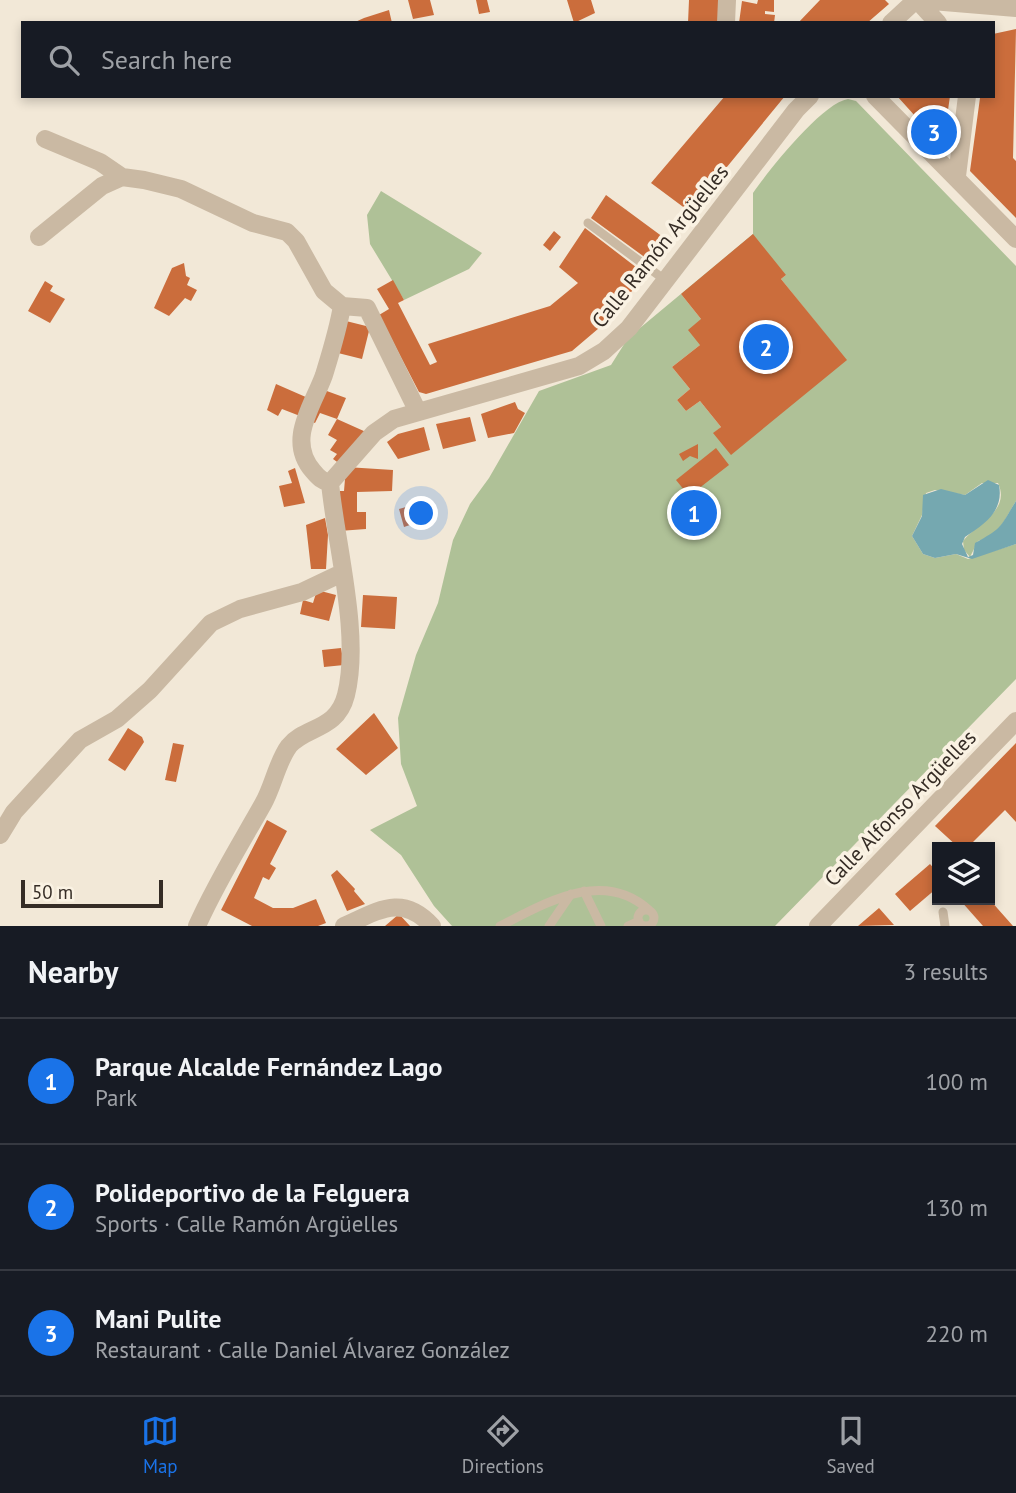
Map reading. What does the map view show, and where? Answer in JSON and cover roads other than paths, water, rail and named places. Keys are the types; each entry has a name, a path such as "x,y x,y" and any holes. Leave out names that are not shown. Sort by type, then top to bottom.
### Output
{"street":[{"path":"726,21 727,0"},
{"path":"893,21 918,0 1015,6"},
{"path":"918,0 936,21"},
{"name":"Calle Ramón Argüelles","path":"330,483 373,433 394,419 579,366 604,351 629,328 808,98"},
{"path":"877,98 957,176 1016,239"},
{"path":"957,176 967,98"},
{"path":"45,139 100,162 122,177 181,189 253,223 286,232 296,241 324,291 342,306 367,308 418,412"},
{"path":"39,237 102,186 122,177"},
{"path":"203,924 218,878 264,803 289,745 330,722 346,697 349,645 330,483 322,481 307,464 301,438 304,417 322,379 338,332 342,306"},
{"path":"0,835 14,812 80,740 117,719 150,690 211,623 240,609 302,593 342,573"},
{"name":"Calle Alfonso Argüelles","path":"818,926 1016,721"},
{"path":"344,926 389,906 421,914 432,926"}],"lane":[{"path":"588,223 665,280"},
{"path":"584,891 601,926"},
{"path":"503,925 571,894 584,891 621,892 649,909 654,914 652,925 643,926 638,915 649,909"},
{"path":"553,924 571,894"},
{"path":"943,912 945,926"},
{"path":"628,926 639,921"}],"water":[{"path":"988,480 999,485 999,502 986,522 965,537 962,544 968,557 973,555 975,543 1000,526 1016,501 1016,544 972,559 956,554 935,558 923,554 912,536 922,516 923,495 941,489 965,495"}],"place":[{"name":"Mani Pulite","path":"934,132"},
{"name":"Polideportivo de la Felguera","path":"766,347"},
{"name":"Parque Alcalde Fernández Lago","path":"694,513"}]}
